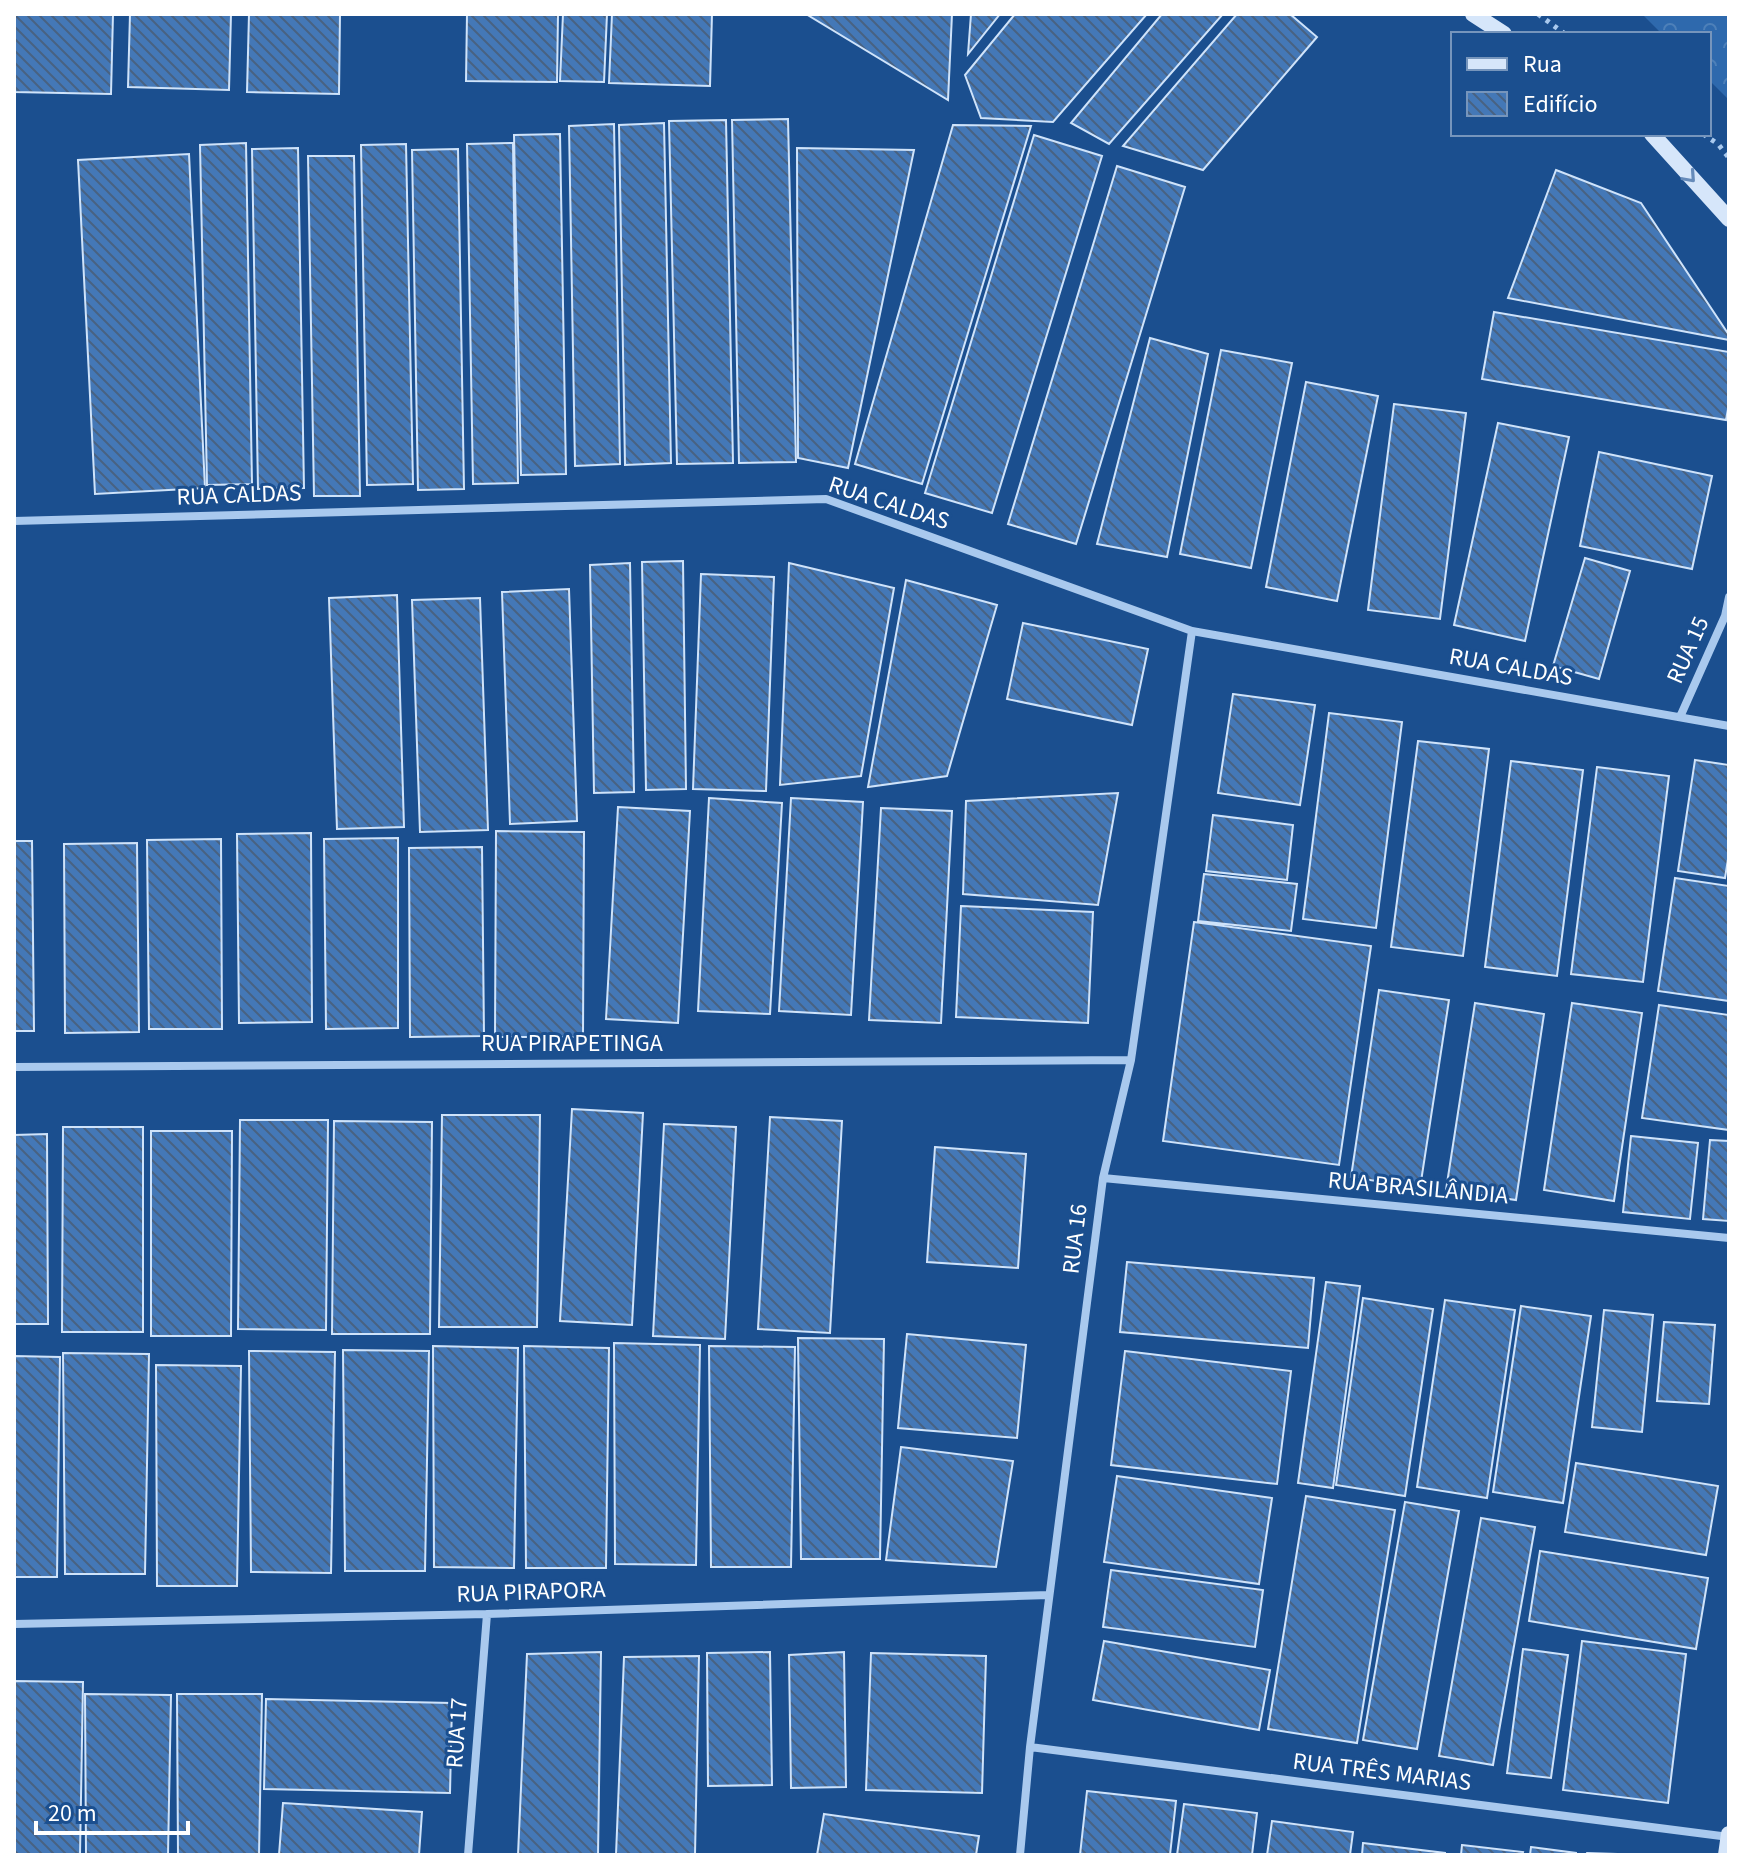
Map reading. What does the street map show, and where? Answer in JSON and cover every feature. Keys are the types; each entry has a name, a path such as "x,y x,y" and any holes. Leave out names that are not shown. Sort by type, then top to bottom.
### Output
{"main road":[{"path":"1473,14 1501,32"},
{"path":"1654,136 1729,219"},
{"path":"1726,1855 1729,1835"}],"street":[{"name":"RUA CALDAS","path":"14,521 826,499 1192,631 1729,726"},
{"name":"RUA 15","path":"1680,717 1725,616 1729,597"},
{"name":"RUA 16","path":"1020,1855 1030,1747 1103,1178 1131,1060 1192,631"},
{"name":"RUA PIRAPETINGA","path":"14,1067 1131,1060"},
{"name":"RUA BRASILÂNDIA","path":"1103,1178 1729,1238"},
{"name":"RUA PIRAPORA","path":"14,1624 487,1614 1049,1595"},
{"name":"RUA 17","path":"468,1855 487,1614"},
{"name":"RUA TRÊS MARIAS","path":"1030,1747 1729,1835"}],"path":[{"path":"1538,14 1562,32"},
{"path":"1706,136 1718,144 1729,158"}],"green space":[{"path":"1642,14 1729,14 1729,100 1711,82 1711,32 1660,32"}],"building":[{"path":"14,14 113,14 111,94 14,92"},
{"path":"130,14 231,14 229,90 128,87"},
{"path":"249,14 340,14 339,94 247,92"},
{"path":"467,14 558,14 557,82 466,81"},
{"path":"563,14 607,14 604,82 560,81"},
{"path":"612,14 712,14 710,86 609,83"},
{"path":"806,14 952,14 948,100"},
{"path":"971,14 1000,14 968,54"},
{"path":"1015,14 1147,14 1053,122 981,118 965,75"},
{"path":"1162,14 1223,14 1109,144 1071,123"},
{"path":"1237,14 1290,14 1317,37 1203,170 1123,146"},
{"path":"788,119 796,462 739,463 732,120"},
{"path":"726,120 733,463 677,464 669,121"},
{"path":"664,123 671,463 625,465 619,125"},
{"path":"614,124 620,464 575,466 569,126"},
{"path":"953,125 1031,126 922,484 855,464"},
{"path":"560,134 566,474 521,475 514,135"},
{"path":"1034,135 1102,156 992,513 925,493"},
{"path":"246,143 252,484 207,485 200,145"},
{"path":"513,143 518,483 473,484 467,144"},
{"path":"406,144 413,484 367,485 361,145"},
{"path":"298,148 304,488 258,489 252,149"},
{"path":"797,148 914,150 848,468 798,458"},
{"path":"458,149 464,489 418,490 412,150"},
{"path":"189,154 205,488 95,494 78,160"},
{"path":"308,156 354,156 360,496 314,496"},
{"path":"1117,166 1185,187 1076,544 1008,524"},
{"path":"1556,170 1641,203 1729,335 1729,340 1508,298"},
{"path":"1494,312 1729,352 1726,420 1482,379"},
{"path":"1150,338 1208,354 1167,557 1097,544"},
{"path":"1221,350 1292,363 1251,568 1180,554"},
{"path":"1306,382 1378,396 1337,601 1266,587"},
{"path":"1394,404 1466,413 1440,619 1368,610"},
{"path":"1498,423 1569,437 1525,641 1454,625"},
{"path":"1599,452 1712,476 1692,569 1580,546"},
{"path":"1585,558 1630,571 1599,679 1553,666"},
{"path":"683,561 686,789 646,790 642,562"},
{"path":"630,563 634,792 594,793 590,565"},
{"path":"789,563 894,588 861,776 780,785"},
{"path":"701,574 774,577 766,791 693,789"},
{"path":"906,580 997,605 947,776 868,787"},
{"path":"569,589 577,821 510,824 502,592"},
{"path":"397,595 404,827 337,829 329,598"},
{"path":"480,598 488,830 420,832 412,600"},
{"path":"1023,623 1148,649 1132,725 1007,699"},
{"path":"1233,694 1315,705 1300,805 1218,793"},
{"path":"1329,713 1402,722 1376,928 1303,919"},
{"path":"1418,741 1489,749 1463,956 1391,947"},
{"path":"1695,760 1729,765 1729,853 1725,878 1678,871"},
{"path":"1511,761 1583,770 1557,976 1485,967"},
{"path":"1597,767 1669,776 1643,982 1571,974"},
{"path":"1118,793 1098,905 963,894 966,801"},
{"path":"709,798 782,803 770,1014 698,1011"},
{"path":"791,798 863,802 851,1015 779,1011"},
{"path":"618,807 690,811 678,1023 606,1019"},
{"path":"881,808 952,811 941,1023 869,1020"},
{"path":"1213,815 1293,825 1287,880 1206,871"},
{"path":"496,831 584,832 583,1037 495,1037"},
{"path":"311,833 312,1022 239,1023 237,834"},
{"path":"398,838 398,1028 326,1029 324,839"},
{"path":"221,839 222,1029 149,1029 147,840"},
{"path":"14,841 32,841 34,1031 14,1031"},
{"path":"137,843 139,1032 65,1033 64,844"},
{"path":"482,847 484,1036 410,1037 409,848"},
{"path":"1204,874 1297,884 1291,931 1198,921"},
{"path":"1675,878 1729,886 1729,1001 1658,991"},
{"path":"961,906 1093,912 1088,1023 956,1017"},
{"path":"1194,922 1371,946 1339,1165 1163,1141"},
{"path":"1379,990 1449,1000 1420,1188 1351,1177"},
{"path":"1475,1003 1544,1014 1516,1200 1446,1190"},
{"path":"1572,1003 1642,1013 1614,1201 1544,1190"},
{"path":"1659,1005 1729,1015 1729,1130 1642,1118"},
{"path":"572,1109 643,1113 632,1325 560,1321"},
{"path":"442,1115 540,1115 537,1327 439,1327"},
{"path":"770,1117 842,1121 830,1333 758,1329"},
{"path":"240,1120 328,1120 326,1330 238,1329"},
{"path":"334,1121 432,1122 430,1334 332,1334"},
{"path":"664,1124 736,1127 725,1339 653,1336"},
{"path":"63,1127 143,1127 143,1332 62,1332"},
{"path":"151,1131 232,1131 231,1336 151,1336"},
{"path":"47,1134 48,1324 14,1324 14,1135"},
{"path":"1631,1136 1698,1143 1690,1219 1623,1212"},
{"path":"1710,1140 1729,1141 1729,1221 1703,1219"},
{"path":"935,1147 1026,1154 1018,1268 927,1262"},
{"path":"1127,1262 1314,1278 1308,1348 1120,1332"},
{"path":"1326,1282 1360,1286 1333,1488 1298,1483"},
{"path":"1363,1298 1433,1309 1405,1496 1336,1485"},
{"path":"1445,1300 1515,1310 1487,1498 1417,1487"},
{"path":"1521,1306 1591,1316 1563,1503 1493,1492"},
{"path":"1604,1310 1653,1315 1642,1432 1592,1427"},
{"path":"1664,1322 1715,1325 1709,1404 1657,1401"},
{"path":"907,1334 1026,1345 1017,1438 898,1428"},
{"path":"798,1338 884,1339 880,1559 801,1559"},
{"path":"614,1343 700,1345 696,1565 615,1564"},
{"path":"433,1346 518,1348 514,1568 434,1567"},
{"path":"524,1346 609,1348 606,1568 526,1568"},
{"path":"709,1346 795,1347 791,1567 711,1567"},
{"path":"343,1350 429,1351 425,1571 345,1571"},
{"path":"249,1351 335,1352 331,1573 251,1572"},
{"path":"1125,1351 1291,1371 1277,1484 1111,1465"},
{"path":"63,1353 149,1354 145,1574 65,1574"},
{"path":"14,1356 60,1357 57,1577 14,1577"},
{"path":"156,1365 241,1366 237,1586 157,1586"},
{"path":"901,1447 1013,1461 996,1567 886,1560"},
{"path":"1576,1463 1718,1486 1706,1555 1565,1532"},
{"path":"1117,1476 1272,1498 1259,1584 1104,1562"},
{"path":"1306,1496 1395,1510 1357,1743 1268,1729"},
{"path":"1405,1502 1459,1511 1417,1749 1363,1740"},
{"path":"1481,1518 1535,1527 1493,1765 1439,1756"},
{"path":"1540,1551 1708,1578 1696,1649 1529,1621"},
{"path":"1111,1570 1263,1590 1255,1647 1103,1627"},
{"path":"1104,1641 1270,1670 1259,1730 1093,1700"},
{"path":"1582,1641 1686,1654 1668,1803 1563,1790"},
{"path":"1523,1649 1568,1655 1551,1778 1507,1773"},
{"path":"601,1652 598,1855 518,1855 527,1654"},
{"path":"770,1652 772,1785 708,1786 707,1653"},
{"path":"844,1652 846,1787 791,1788 789,1655"},
{"path":"871,1653 986,1656 982,1793 866,1790"},
{"path":"699,1656 695,1855 616,1855 624,1657"},
{"path":"14,1681 83,1682 80,1855 14,1855"},
{"path":"85,1694 171,1695 168,1855 86,1855"},
{"path":"177,1694 262,1694 259,1855 178,1855"},
{"path":"266,1699 452,1703 450,1793 264,1789"},
{"path":"1087,1791 1176,1801 1170,1855 1080,1855"},
{"path":"283,1803 422,1812 419,1855 279,1855"},
{"path":"1184,1804 1257,1813 1252,1855 1177,1855"},
{"path":"824,1814 979,1836 976,1855 817,1855"},
{"path":"1272,1821 1353,1832 1350,1855 1267,1855"},
{"path":"1363,1843 1445,1853 1445,1855 1362,1855"},
{"path":"1462,1845 1523,1852 1522,1855 1461,1855"},
{"path":"1531,1847 1576,1853 1576,1855 1530,1855"},
{"path":"1587,1853 1648,1855 1586,1855"}]}
